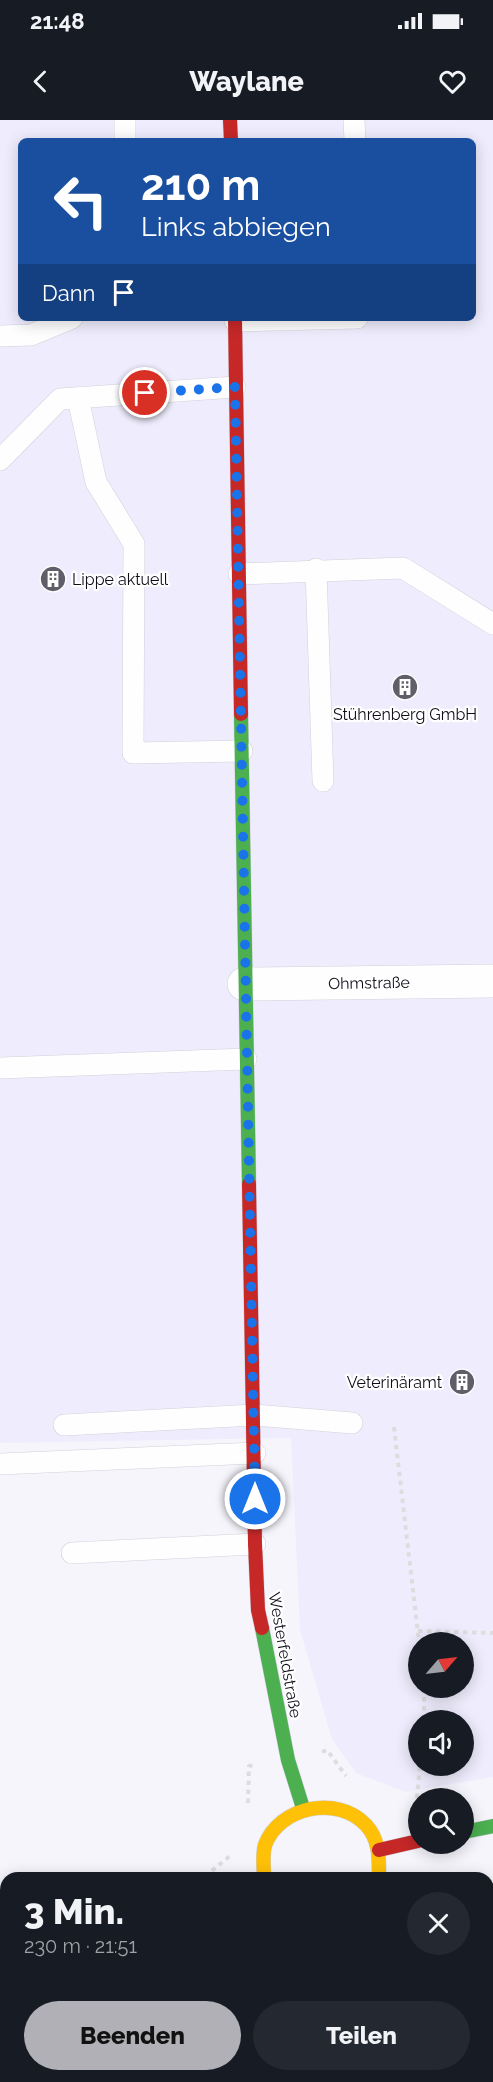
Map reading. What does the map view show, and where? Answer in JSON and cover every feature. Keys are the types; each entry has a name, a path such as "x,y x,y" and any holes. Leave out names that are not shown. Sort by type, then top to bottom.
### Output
{"street":[{"path":"230,120 231,138"},
{"name":"Westerfeldstraße","path":"235,321 244,984 255,1453 255,1545 258,1610 288,1760 303,1808"},
{"name":"Ohmstraße","path":"244,984 493,981"},
{"path":"263,1872 261,1864 267,1840 281,1820 303,1808 322,1805 341,1808 358,1818 371,1832 380,1850 379,1872"},
{"path":"474,1830 493,1826"},
{"path":"380,1850 408,1843"}],"lane":[{"path":"125,120 125,138"},
{"path":"354,120 355,138"},
{"path":"0,336 31,335 65,321"},
{"path":"0,460 60,399 235,387"},
{"path":"78,398 96,482 134,544 134,753 242,751"},
{"path":"239,574 316,569 403,568 493,624"},
{"path":"316,569 323,781"},
{"path":"0,1068 246,1059"},
{"path":"64,1425 254,1414 351,1423"},
{"path":"0,1464 255,1453"},
{"path":"72,1553 255,1545"}],"path":[{"path":"394,1426 418,1631 493,1633"}],"shaded area":[{"path":"0,120 493,120 493,1777 428,1788 408,1788 408,1791 405,1792 356,1773 332,1739 300,1630 291,1438 0,1443"}],"traffic: fast":[{"path":"241,714 249,1184"},
{"path":"262,1628 288,1760 303,1808"},
{"path":"474,1830 493,1826"}],"traffic: slow":[{"path":"264,1872 264,1849 272,1832 283,1821 295,1814 310,1809 325,1808 354,1815 366,1825 374,1837 378,1850 379,1872"}],"traffic: jam":[{"path":"230,120 231,138"},
{"path":"235,321 241,714"},
{"path":"249,1184 255,1544 258,1610 262,1628"},
{"path":"379,1850 408,1843"}],"place":[{"name":"Lippe aktuell","path":"53,579"},
{"name":"Stührenberg GmbH","path":"405,687"},
{"name":"Veterinäramt","path":"462,1382"}],"route":[{"path":"145,393 235,387 255,1499"}]}
